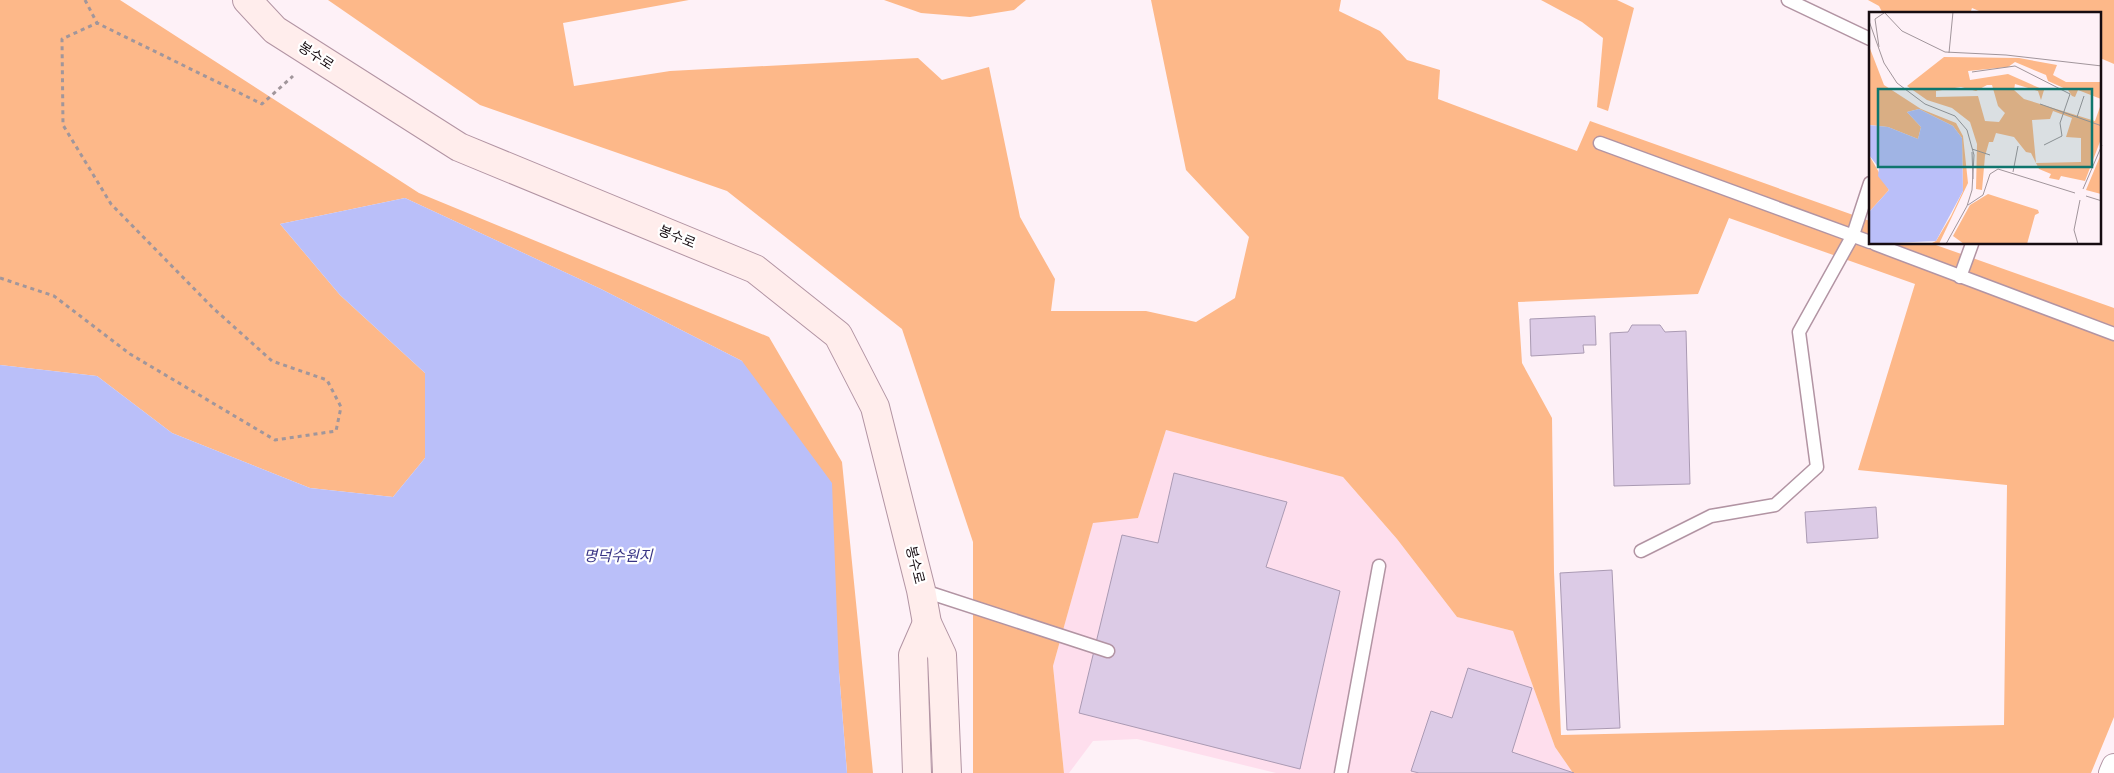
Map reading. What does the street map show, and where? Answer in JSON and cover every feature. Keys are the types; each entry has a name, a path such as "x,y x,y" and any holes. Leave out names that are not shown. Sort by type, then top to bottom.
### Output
{"main road":[{"name":"봉수로","path":"247,0 275,30 459,147 754,269 838,335 875,407 921,590 927,623 942,655 947,773"},
{"path":"918,773 913,655 927,623"}],"street":[{"path":"2111,773 2114,766"}],"lane":[{"path":"1788,0 1869,39"},
{"path":"1600,143 1869,242"},
{"path":"1641,552 1711,516 1775,505 1817,467 1799,332 1853,236 1869,186"},
{"path":"1877,245 2114,334"},
{"path":"1960,277 1972,245"},
{"path":"1341,773 1379,566"},
{"path":"921,590 1108,651"}],"path":[{"path":"85,0 97,23 262,104 315,55"},
{"path":"0,278 54,296 130,354 274,440 336,431 341,407 328,380 272,361 213,308 111,204 63,125 62,39 97,23"}],"shaded area":[{"path":"0,0 120,0 419,193 769,337 842,462 873,773 847,773 839,672 742,361 601,289 405,198 280,224 340,295 425,373 425,458 393,497 310,488 172,433 97,376 0,365"},
{"path":"328,0 689,0 563,23 574,86 670,71 918,58 942,80 989,67 1020,217 1055,279 1051,311 1146,311 1196,322 1235,298 1249,237 1186,170 1151,0 1341,0 1339,11 1380,31 1407,60 1440,70 1438,99 1577,151 1590,121 1869,221 1869,245 1936,245 2114,308 2114,717 2091,773 1573,773 1555,747 1513,631 1457,617 1397,539 1343,477 1166,430 1138,518 1093,523 1053,666 1064,773 973,773 973,542 902,329 727,191 480,105","holes":["1729,218 1915,284 1858,470 2007,485 2004,725 1561,735 1554,572 1552,418 1522,363 1518,302 1698,294"]},
{"path":"884,0 1026,0 1014,10 970,17 921,13"},
{"path":"1541,0 1617,0 1634,8 1608,111 1597,107 1603,38 1582,22"},
{"path":"1868,0 2114,0 2114,64 2102,59 2102,12 1981,12 1972,8 1971,12 1882,12 1879,6"},
{"path":"1166,430 1343,477 1397,539 1457,617 1513,631 1555,747 1573,773 1276,773 1137,739 1093,741 1069,773 1064,773 1053,666 1093,522 1138,518"}],"water":[{"name":"명덕수원지","path":"405,198 601,289 742,361 832,483 839,672 847,773 0,773 0,365 97,376 172,433 310,488 393,497 425,458 425,373 340,295 280,224"}],"building":[{"path":"1595,316 1596,345 1583,345 1584,353 1531,356 1530,319"},
{"path":"1632,325 1660,325 1665,332 1686,331 1690,484 1614,486 1610,333 1628,332"},
{"path":"1174,473 1287,502 1266,567 1340,591 1300,769 1079,713 1122,535 1158,543"},
{"path":"1876,507 1878,538 1807,543 1805,512"},
{"path":"1612,570 1620,728 1567,730 1560,573"},
{"path":"1468,668 1532,688 1512,752 1574,773 1419,773 1411,771 1431,711 1452,718"}]}
